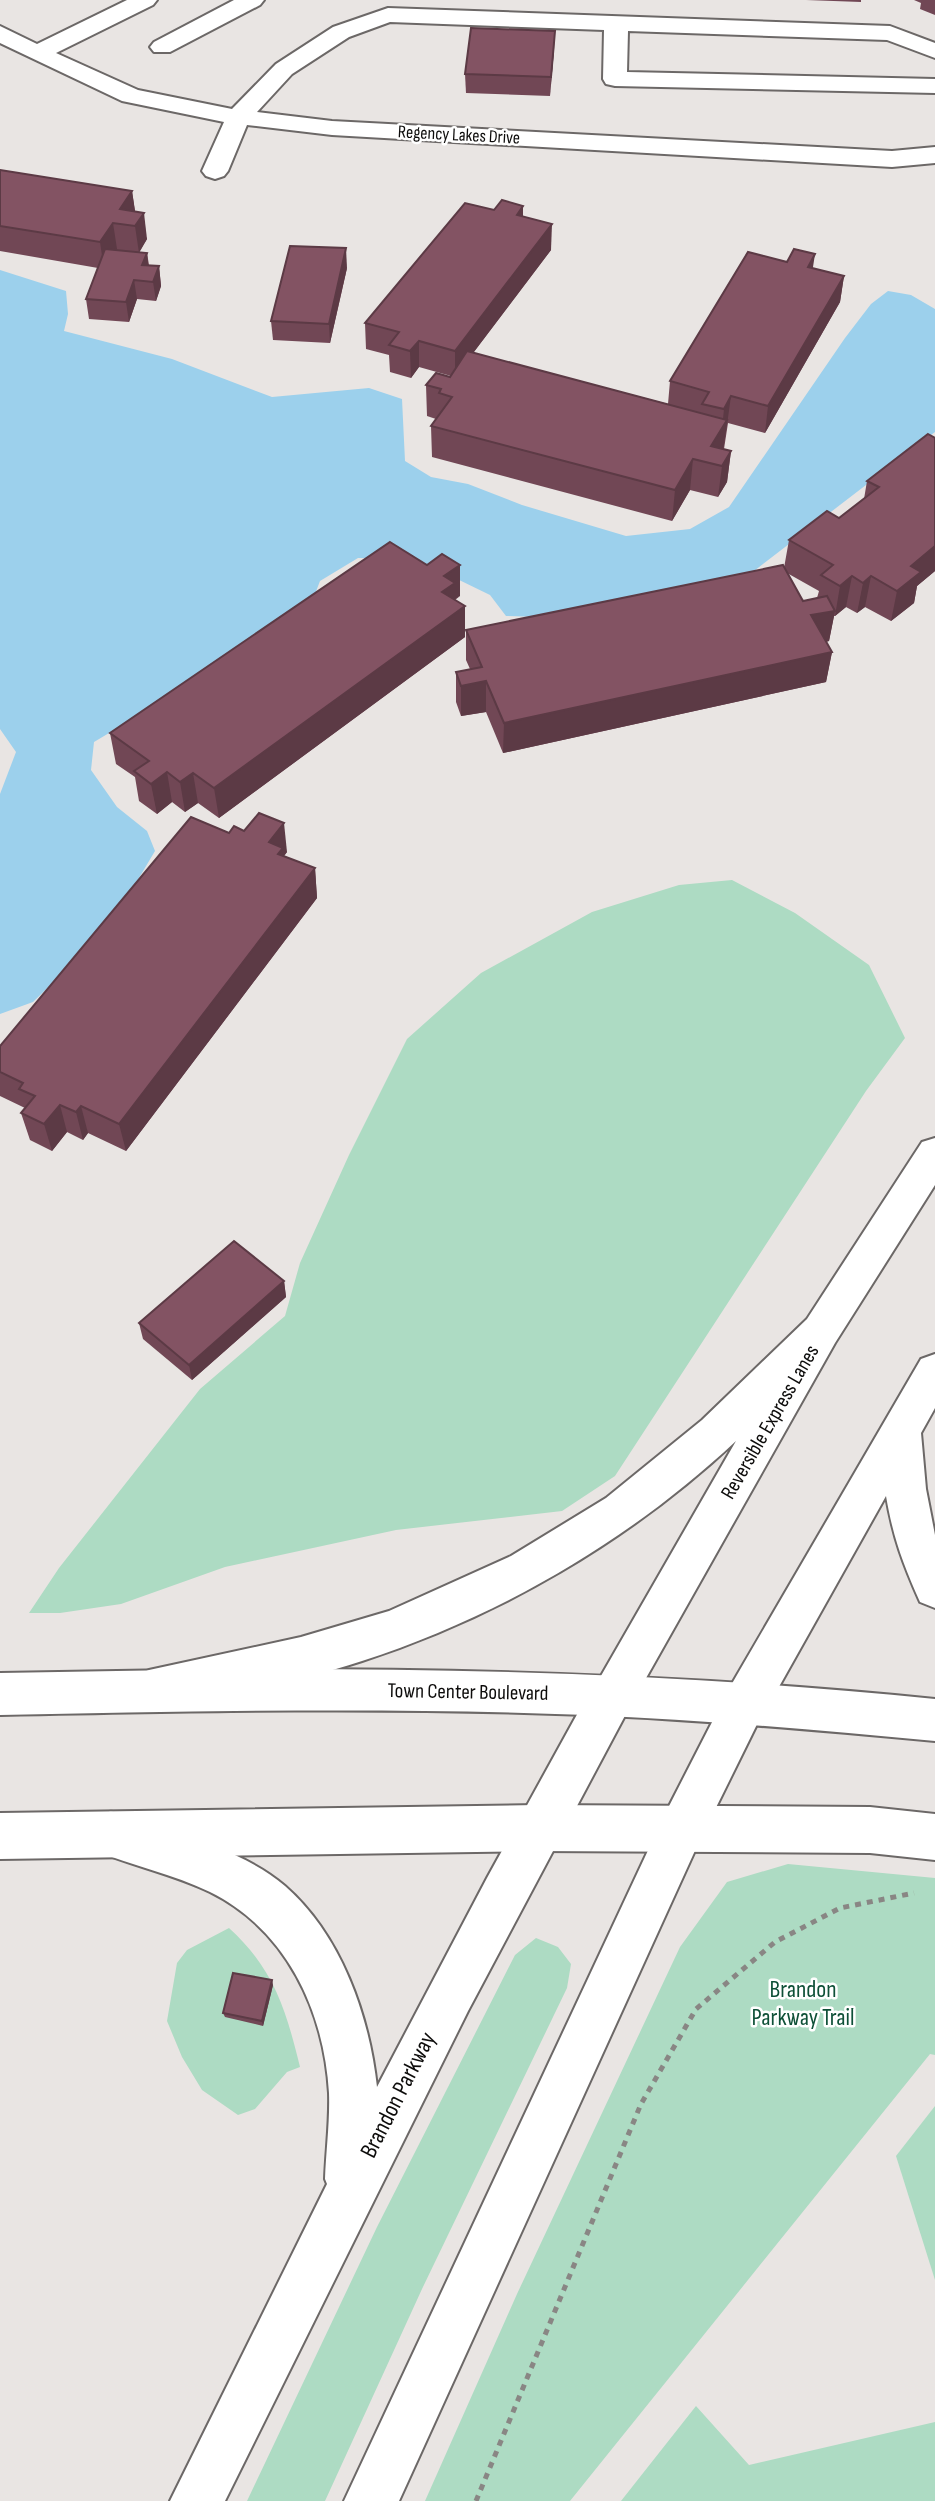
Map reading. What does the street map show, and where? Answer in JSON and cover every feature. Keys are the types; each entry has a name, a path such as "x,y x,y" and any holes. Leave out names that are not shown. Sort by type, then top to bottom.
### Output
{"main road":[{"path":"37,53 145,0"},
{"path":"162,47 252,0"},
{"path":"85,7 106,19"},
{"path":"215,171 238,117 284,69 341,32 388,15 890,33 935,51"},
{"path":"616,23 615,79 935,86"},
{"name":"Regency Lakes Drive","path":"0,33 131,96 238,117 332,128 878,158 935,155"},
{"name":"Reversible Express Lanes","path":"612,1695 821,1331 935,1153"},
{"path":"149,1691 319,1653 389,1631 464,1599 531,1565 593,1529 649,1490 740,1413 821,1331"},
{"path":"371,2501 681,1828 746,1702 935,1371"},
{"path":"901,1433 905,1489 913,1528 935,1588"},
{"name":"Town Center Boulevard","path":"0,1694 466,1690 746,1702 935,1720"},
{"name":"Brandon Parkway","path":"197,2501 350,2189 537,1828 612,1695"},
{"path":"0,1836 681,1828 870,1830 935,1837"},
{"path":"110,1834 201,1864 246,1886 291,1924 322,1975 345,2032 353,2094 350,2189"}],"path":[{"path":"476,2501 641,2104 696,2009 775,1942 840,1908 914,1893"}],"green space":[{"path":"732,880 795,913 869,965 905,1038 866,1091 615,1476 562,1511 396,1530 225,1567 121,1604 60,1613 29,1613 59,1568 200,1389 285,1316 300,1263 349,1155 407,1039 481,973 592,912 679,885"},
{"name":"Brandon Parkway Trail","path":"788,1864 935,1878 935,2055 930,2054 570,2501 425,2501 517,2294 680,1947 727,1882"},
{"path":"229,1928 268,1975 283,2009 300,2067 287,2072 255,2109 238,2115 202,2090 182,2057 167,2021 177,1963 187,1950"},
{"path":"536,1938 558,1947 571,1964 567,1988 422,2289 325,2501 247,2501 377,2227 515,1955"},
{"path":"935,2106 935,2280 896,2156"},
{"path":"696,2406 749,2465 935,2422 935,2501 621,2501"}],"water":[{"path":"0,270 66,291 68,314 64,331 172,359 272,397 369,388 402,399 405,461 431,477 468,484 522,505 626,536 690,529 729,507 845,338 871,304 888,291 911,295 935,309 935,432 754,571 571,618 506,616 490,595 416,559 358,558 320,581 312,602 193,683 94,742 91,770 117,807 147,831 155,851 130,893 71,965 33,1002 0,1014 0,794 16,752 0,729"}],"building":[{"path":"471,28 555,31 551,77 465,74"},
{"path":"0,170 132,191 120,209 144,213 135,226 113,223 100,242 0,226"},
{"path":"502,200 523,206 517,215 552,224 455,351 419,341 410,351 389,345 399,332 365,323 465,203 494,210"},
{"path":"290,246 346,248 329,324 271,321"},
{"path":"105,249 147,253 142,265 159,266 153,282 134,280 126,302 86,299"},
{"path":"794,249 815,254 808,267 844,276 768,406 731,396 724,409 702,404 709,392 670,381 748,252 787,262"},
{"path":"467,351 727,420 711,446 731,451 722,466 693,459 675,490 431,426 452,397 439,393 441,389 426,385 436,373 450,377"},
{"path":"928,434 935,438 935,546 911,566 921,572 897,591 871,576 863,583 852,576 840,586 821,575 833,565 789,540 827,511 839,518 879,487 867,481"},
{"path":"390,542 427,565 442,554 460,565 444,576 455,583 442,592 465,606 214,788 193,773 180,782 167,772 151,784 134,771 149,761 110,733"},
{"path":"783,565 803,601 827,596 835,611 811,615 832,652 504,723 486,681 461,686 456,672 482,667 466,630"},
{"path":"259,813 284,823 269,842 283,848 278,854 315,868 119,1124 81,1106 76,1112 60,1105 44,1124 21,1113 35,1096 19,1089 23,1083 0,1072 0,1046 191,817 229,833 234,826 244,831"},
{"path":"234,1241 284,1281 189,1365 139,1323"},
{"path":"233,1973 272,1980 262,2021 223,2013"}]}
